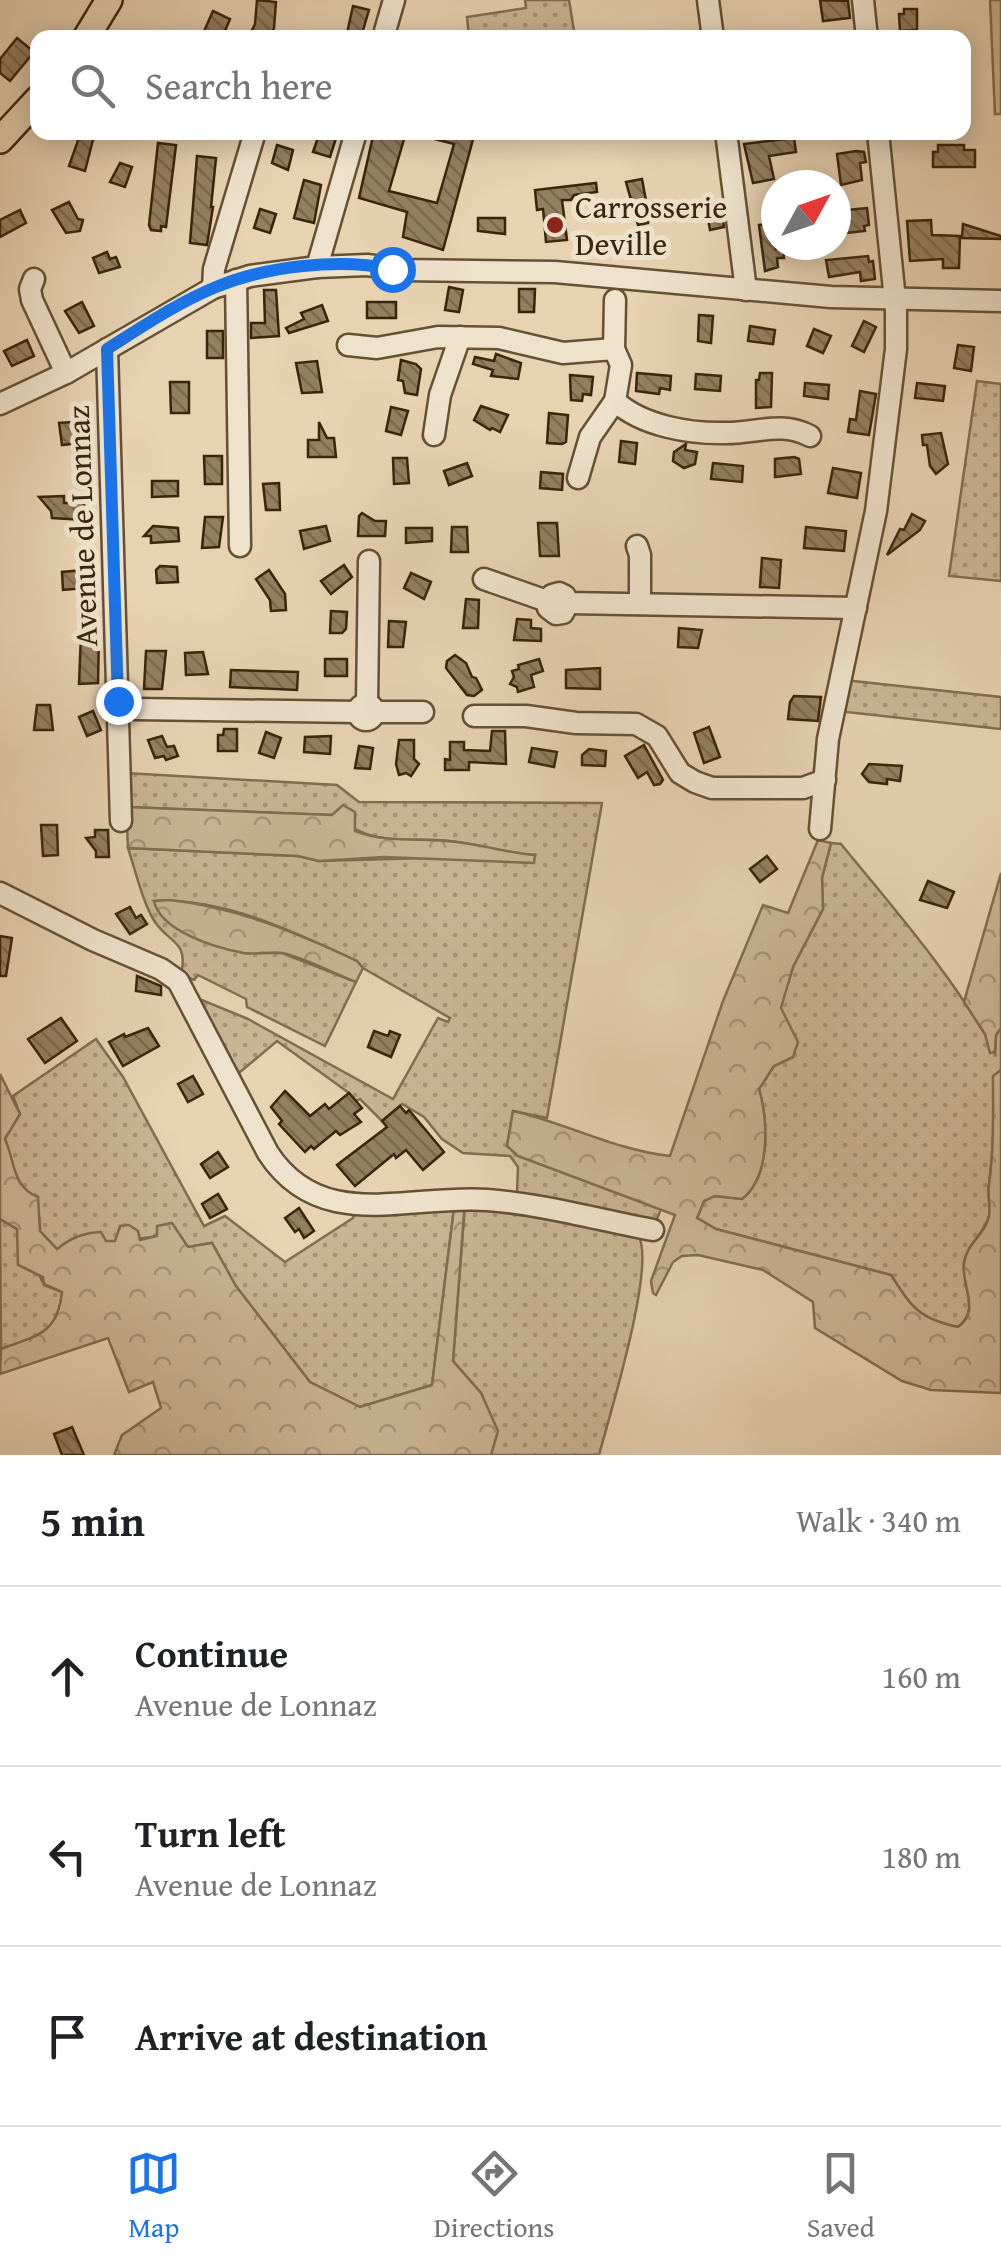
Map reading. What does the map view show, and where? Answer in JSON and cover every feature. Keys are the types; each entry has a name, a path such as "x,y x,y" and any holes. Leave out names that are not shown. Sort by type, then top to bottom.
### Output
{"main road":[{"path":"91,30 109,0"},
{"path":"0,140 30,108"}],"street":[{"path":"385,30 394,0"},
{"path":"708,0 712,30"},
{"path":"864,0 867,30"},
{"path":"213,288 214,268 253,140"},
{"path":"318,267 354,140"},
{"path":"727,140 746,290"},
{"path":"820,829 832,714 888,436 896,348 895,299 879,140"},
{"name":"Avenue de Lonnaz","path":"0,404 66,373 213,288 236,280 318,267 368,265 403,270 555,272 746,290 1001,301"},
{"path":"578,478 590,437 615,401 620,366 614,350 615,300 606,292 607,276"},
{"name":"Avenue de Lonnaz","path":"34,279 30,289 32,300 66,373"},
{"path":"615,300 627,296 630,279"},
{"path":"236,280 240,546"},
{"path":"348,345 377,348 438,337 499,338 563,352 614,350"},
{"path":"434,434 440,395 460,338"},
{"name":"Avenue de Lonnaz","path":"107,349 123,709 121,821"},
{"path":"615,401 628,413 682,430 726,433 792,427 810,436"},
{"path":"637,546 640,604"},
{"path":"366,709 369,561"},
{"path":"484,579 558,602 856,608"},
{"path":"123,709 422,712"},
{"path":"474,716 636,724 657,736 680,772 712,788 802,788 824,780"},
{"path":"0,893 161,969 178,981 268,1153 286,1178 303,1190 354,1204 502,1202 654,1230"}],"green space":[{"path":"525,0 569,0 574,30 468,30 467,17 526,8"},
{"path":"990,0 1001,0 1001,114 995,114"},
{"path":"977,381 1001,384 1001,581 949,576"},
{"path":"844,680 1001,697 1001,729 837,711"},
{"path":"125,773 337,785 359,802 602,803 547,1118 513,1111 507,1146 518,1156 661,1209 657,1219 646,1222 517,1193 518,1167 510,1156 463,1153 442,1139 424,1117 402,1104 382,1121 360,1099 356,1101 277,1041 240,1072 232,1073 200,1004 202,1000 248,1019 393,1099 438,1018 448,1022 450,1018 357,961 284,928 207,905 155,901 243,953 282,953 356,982 325,1046 247,1007 246,999 198,975 194,980 181,974 180,949 151,915 128,848 298,856 319,861 535,855 458,842 381,838 332,815 126,807"},
{"path":"343,805 355,812 355,831 368,835 467,843 535,855 534,863 384,857 319,861 298,856 128,848 126,807 332,815"},
{"path":"818,840 831,843 822,878 823,909 793,967 781,1008 798,1042 793,1057 774,1066 759,1089 765,1147 758,1177 742,1199 715,1196 704,1201 697,1218 716,1229 891,1275 925,1316 958,1327 965,1321 969,1306 964,1263 989,1216 993,1076 1001,1070 1001,1393 931,1390 902,1381 815,1328 813,1302 763,1270 698,1255 682,1256 673,1262 656,1295 651,1281 675,1215 518,1156 507,1146 513,1111 630,1148 670,1156 723,1001 763,905 788,913"},
{"path":"831,843 841,844 923,945 995,1052 996,1035 1001,1028 1001,1070 993,1077 989,1216 966,1256 968,1314 957,1327 918,1310 891,1275 716,1229 697,1218 704,1201 714,1196 742,1199 758,1177 765,1147 759,1089 774,1066 793,1057 780,1008 793,967 823,909 822,878"},
{"path":"1001,873 1001,1028 996,1035 995,1052 990,1053 985,1034 964,1002"},
{"path":"170,900 266,923 357,961 363,968 356,982 283,953 244,953 219,947 167,921 154,901"},
{"path":"96,1039 123,1077 204,1226 225,1216 285,1262 353,1218 354,1204 455,1200 432,1385 360,1407 310,1382 236,1287 212,1243 188,1247 158,1236 58,1250 40,1231 36,1208 17,1179 4,1139 20,1114 13,1096"},
{"path":"0,1074 20,1114 5,1139 15,1172 23,1187 38,1197 40,1231 57,1249 77,1237 101,1232 106,1241 115,1241 120,1226 129,1225 138,1231 140,1240 157,1236 157,1226 172,1223 188,1247 212,1243 236,1286 310,1382 360,1407 432,1385 455,1200 465,1200 453,1361 481,1393 498,1431 491,1455 114,1455 122,1435 161,1408 153,1382 129,1392 108,1338 0,1374 1,1349 35,1336 50,1325 62,1292 18,1265 17,1229 0,1219"},
{"path":"465,1205 638,1235 642,1251 637,1307 599,1455 491,1455 497,1431 481,1393 453,1361"},
{"path":"0,1219 17,1229 44,1285 62,1292 56,1317 44,1331 1,1349"}],"building":[{"path":"257,0 276,2 273,30 252,30"},
{"path":"820,0 848,1 850,18 823,21"},
{"path":"353,6 369,10 363,30 348,30"},
{"path":"904,9 917,9 917,30 900,30 899,14 904,14"},
{"path":"213,11 230,19 225,30 205,30"},
{"path":"17,38 30,49 30,57 10,81 0,73 0,59"},
{"path":"78,140 93,140 85,171 69,166"},
{"path":"317,140 335,140 330,157 313,152"},
{"path":"372,140 404,140 389,191 437,203 454,144 438,140 473,140 443,250 403,237 407,212 359,198"},
{"path":"794,140 796,152 769,156 772,170 761,170 761,181 753,183 744,144"},
{"path":"158,143 176,145 166,227 161,226 161,231 151,230 149,225"},
{"path":"277,145 293,150 288,170 272,163"},
{"path":"938,145 964,145 964,150 975,150 975,167 933,167 933,152 938,152"},
{"path":"864,152 866,162 860,163 862,180 851,183 851,170 839,170 837,154"},
{"path":"197,156 216,158 207,245 190,243"},
{"path":"120,163 132,167 125,187 110,182"},
{"path":"642,179 649,217 648,223 638,225 626,182"},
{"path":"304,180 321,185 314,223 294,218"},
{"name":"Carrosserie Deville","path":"596,183 597,192 562,200 567,240 546,242 543,209 537,210 535,190"},
{"path":"69,202 78,219 83,220 80,231 66,233 52,210"},
{"path":"721,205 724,227 710,230 706,207"},
{"path":"867,208 869,225 864,226 865,231 851,232 851,210"},
{"path":"260,209 276,214 270,233 254,228"},
{"path":"20,210 26,223 0,237 0,220"},
{"path":"478,218 505,218 505,234 478,231"},
{"path":"931,220 932,235 960,236 959,268 943,268 943,259 910,261 907,221"},
{"path":"963,224 1001,236 1001,239 962,238"},
{"path":"107,252 110,259 116,257 120,267 99,273 93,258"},
{"path":"868,256 869,262 873,261 875,279 861,281 860,272 829,277 826,260"},
{"path":"764,260 777,260 778,267 765,271"},
{"path":"449,287 463,290 459,312 445,310"},
{"path":"519,289 535,289 534,312 519,312"},
{"path":"264,290 276,290 279,336 251,338 251,323 265,323"},
{"path":"82,302 94,326 79,333 65,311"},
{"path":"367,302 396,302 396,318 367,318"},
{"path":"322,305 328,321 289,333 286,328 304,319 301,313"},
{"path":"699,315 713,316 711,343 698,341"},
{"path":"864,321 876,327 864,352 852,346"},
{"path":"750,326 775,330 773,344 748,341"},
{"path":"814,329 831,336 823,353 807,346"},
{"path":"207,331 223,331 223,358 207,358"},
{"path":"27,340 34,356 12,366 4,351"},
{"path":"958,345 974,347 971,371 954,368"},
{"path":"496,354 521,363 518,379 491,376 493,370 473,364 475,357 494,361"},
{"path":"401,360 421,369 417,395 405,393 403,381 398,380"},
{"path":"317,361 322,392 302,393 296,363"},
{"path":"637,373 671,376 670,390 660,388 659,394 636,391"},
{"path":"760,373 772,373 771,407 756,408 756,380"},
{"path":"696,374 721,376 720,391 695,389"},
{"path":"570,375 593,377 591,395 583,394 582,401 571,400"},
{"path":"170,382 189,382 189,413 171,413"},
{"path":"805,383 829,385 828,399 804,396"},
{"path":"917,383 945,386 943,401 915,398"},
{"path":"860,391 876,394 869,435 848,432 850,419 856,420"},
{"path":"481,406 508,415 500,432 474,420"},
{"path":"391,407 408,411 401,435 386,431"},
{"path":"549,413 568,415 566,442 562,444 547,443"},
{"path":"73,422 74,427 86,426 88,442 62,445 59,423"},
{"path":"319,422 327,438 334,438 336,457 308,457 308,440 319,440"},
{"path":"941,433 948,464 936,474 922,435"},
{"path":"621,441 637,443 635,464 619,462"},
{"path":"686,444 685,450 697,452 695,464 684,468 673,461 674,452"},
{"path":"204,456 222,456 222,484 205,484"},
{"path":"393,458 407,458 409,483 394,484"},
{"path":"775,459 799,459 801,474 775,477"},
{"path":"467,463 472,476 449,485 444,471"},
{"path":"713,463 743,466 742,482 711,479"},
{"path":"833,468 861,473 857,498 828,493"},
{"path":"541,472 563,474 562,490 540,488"},
{"path":"152,481 178,481 178,496 152,497"},
{"path":"279,483 280,510 266,510 263,484"},
{"path":"64,496 64,503 84,503 85,520 52,518 39,497"},
{"path":"362,513 375,521 386,521 385,536 358,536"},
{"path":"912,514 925,521 920,530 887,555 900,529 904,530"},
{"path":"205,517 223,517 219,547 202,548"},
{"path":"538,523 557,523 559,556 540,556"},
{"path":"153,526 178,528 179,541 151,543 151,536 144,536"},
{"path":"326,526 330,541 304,549 300,531"},
{"path":"452,527 467,527 468,552 451,552"},
{"path":"806,527 846,531 844,551 804,548"},
{"path":"406,528 432,528 432,541 406,543"},
{"path":"762,558 781,560 779,588 760,587"},
{"path":"344,565 352,577 331,594 321,581"},
{"path":"160,566 177,567 178,582 157,583 156,570"},
{"path":"93,569 95,587 63,590 62,572"},
{"path":"269,570 285,594 286,610 271,611 270,600 256,579"},
{"path":"411,573 431,582 424,599 404,588"},
{"path":"466,599 479,600 478,628 463,628"},
{"path":"331,611 347,612 342,633 330,633"},
{"path":"517,619 531,620 531,628 541,629 541,641 514,640"},
{"path":"389,621 406,622 403,647 388,647"},
{"path":"679,628 702,630 698,648 678,647"},
{"path":"99,634 98,683 79,684 81,635"},
{"path":"146,651 166,651 162,689 144,689"},
{"path":"203,652 208,674 186,675 185,653"},
{"path":"455,655 466,663 482,690 474,696 467,695 446,668 447,661"},
{"path":"325,659 347,659 347,676 325,676"},
{"path":"539,659 543,671 531,675 534,687 518,692 510,684 512,671 519,669 518,665"},
{"path":"600,668 600,689 566,688 566,670"},
{"path":"231,670 298,672 297,690 230,687"},
{"path":"794,696 821,697 818,721 788,719"},
{"path":"37,705 50,705 53,730 34,730"},
{"path":"93,711 101,730 87,736 79,717"},
{"path":"709,727 720,757 704,763 694,733"},
{"path":"224,729 237,729 237,751 218,751 218,735 223,735"},
{"path":"492,731 505,731 506,764 469,762 469,770 445,770 445,759 450,760 450,742 464,742 464,750 490,751"},
{"path":"266,732 281,738 274,758 259,753"},
{"path":"162,736 167,747 174,746 178,756 155,758 148,740"},
{"path":"331,736 330,754 304,752 305,737"},
{"path":"399,740 414,740 414,759 419,764 411,776 399,775"},
{"path":"644,745 663,780 660,784 654,785 647,772 638,778 625,756"},
{"path":"359,746 373,748 370,769 355,768"},
{"path":"532,748 557,752 554,767 529,762"},
{"path":"589,749 606,751 605,766 582,765 582,755"},
{"path":"869,764 902,766 900,781 869,782 862,774"},
{"path":"41,825 57,825 58,855 43,856"},
{"path":"95,830 108,830 109,857 96,857 86,838 95,837"},
{"path":"767,856 777,869 760,882 750,869"},
{"path":"928,881 954,892 947,908 920,900"},
{"path":"130,907 136,918 141,915 147,924 130,934 116,914"},
{"path":"0,936 12,938 6,976 0,976"},
{"path":"137,976 161,986 161,995 136,991"},
{"path":"61,1018 77,1041 45,1063 28,1039"},
{"path":"148,1028 159,1046 123,1066 109,1042"},
{"path":"374,1031 400,1035 391,1057 368,1047"},
{"path":"193,1076 203,1094 188,1102 178,1084"},
{"path":"285,1091 310,1116 325,1104 329,1109 349,1093 362,1108 354,1114 361,1122 340,1135 336,1131 305,1152 279,1124 282,1121 271,1107"},
{"path":"400,1106 406,1113 409,1110 444,1152 423,1170 406,1150 396,1158 394,1154 355,1186 337,1165 387,1127 382,1121"},
{"path":"218,1152 228,1167 210,1178 201,1164"},
{"path":"218,1194 227,1209 210,1218 202,1204"},
{"path":"299,1208 314,1231 304,1238 285,1218"},
{"path":"72,1427 84,1455 62,1455 54,1434"}],"place":[{"name":"Carrosserie Deville","path":"555,225"}],"route":[{"path":"118,701 107,349 213,288 250,276 335,265 392,269"}]}
